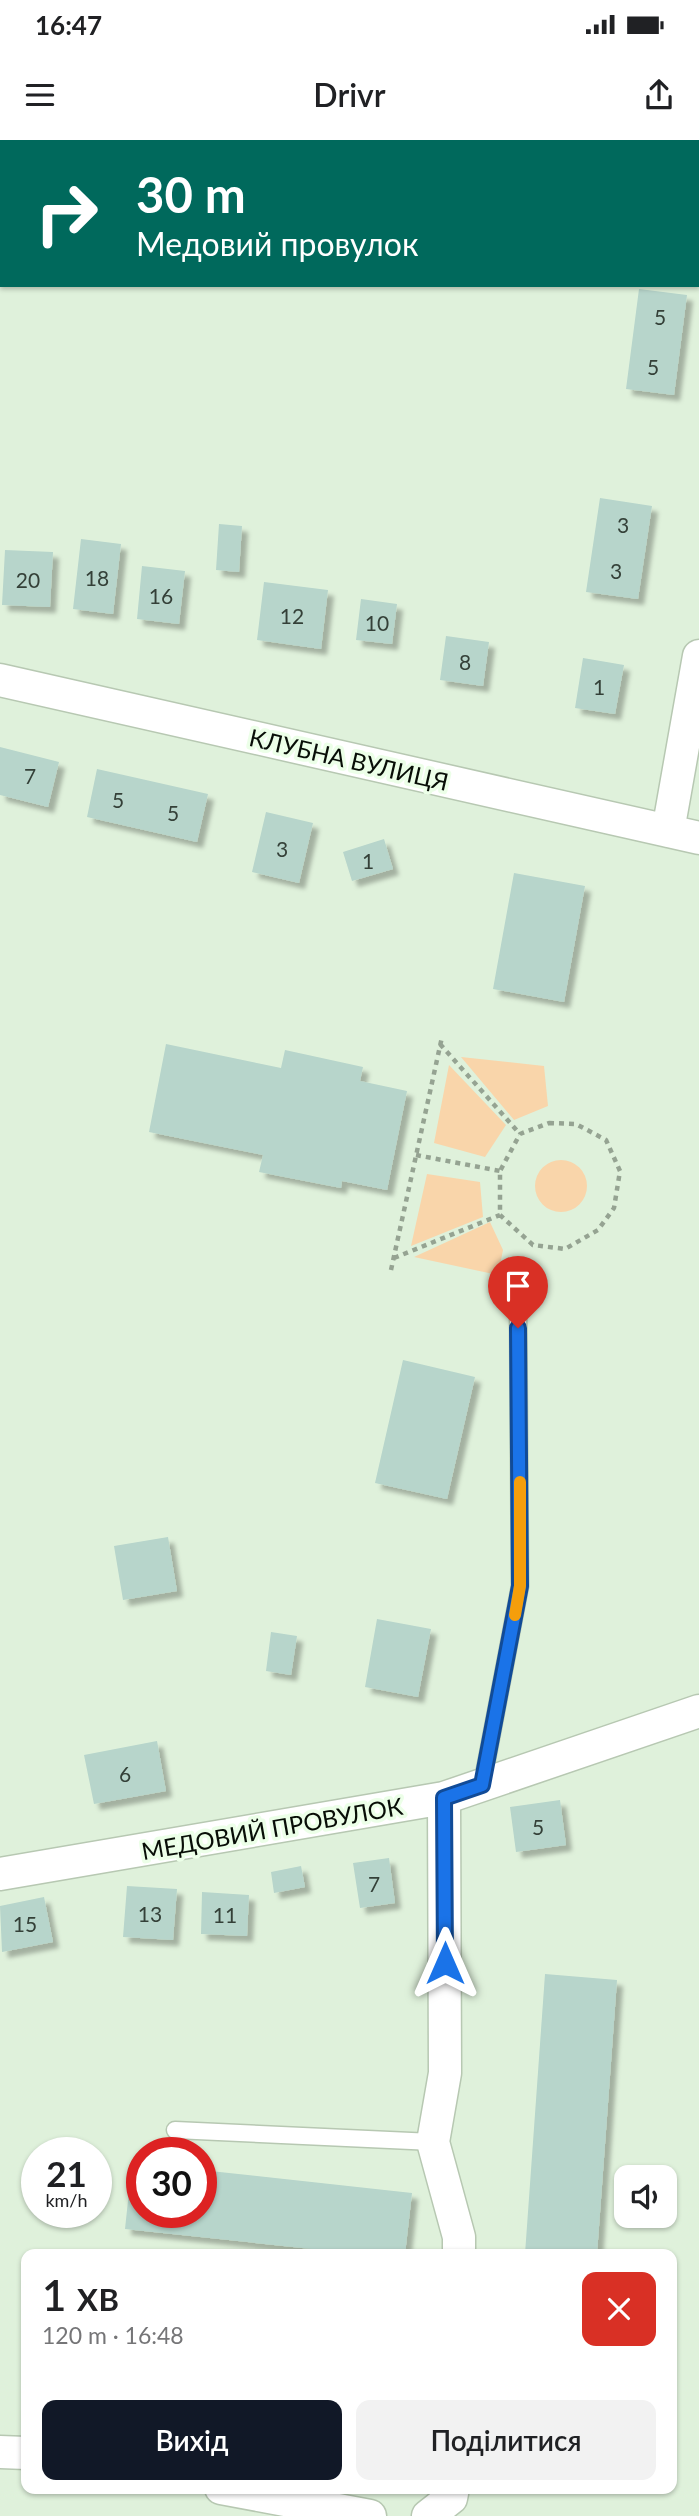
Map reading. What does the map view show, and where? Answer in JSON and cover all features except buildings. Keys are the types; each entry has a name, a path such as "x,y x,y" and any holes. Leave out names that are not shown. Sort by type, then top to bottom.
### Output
{"street":[{"path":"668,831 699,656"},
{"name":"КЛУБНА ВУЛИЦЯ","path":"0,680 699,838"},
{"name":"МЕДОВИЙ ПРОВУЛОК","path":"0,1874 444,1798 699,1711"},
{"path":"444,1798 445,2073 433,2142 459,2236 459,2249"},
{"path":"0,2452 21,2453"},
{"path":"253,2494 370,2516"},
{"path":"428,2516 451,2498 452,2494"}],"lane":[{"path":"482,1785 520,1586 518,1302"},
{"path":"175,2130 433,2142"}],"path":[{"path":"391,1270 442,1037"},
{"path":"440,1044 520,1134"},
{"path":"549,1123 576,1124 606,1140 620,1171 614,1208 598,1230 565,1249 533,1245 500,1215 499,1171 520,1134 549,1123"},
{"path":"416,1155 499,1171"},
{"path":"394,1258 500,1215"}],"shaded area":[{"path":"461,1057 544,1066 548,1106 514,1120"},
{"path":"449,1065 506,1125 485,1157 434,1143"},
{"path":"561,1160 571,1162 579,1168 585,1176 585,1196 579,1204 571,1210 561,1212 551,1210 543,1204 537,1196 535,1186 537,1176 543,1168 551,1162"},
{"path":"427,1174 480,1182 483,1217 411,1246"},
{"path":"490,1222 503,1250 498,1275 414,1257"}],"slow traffic":[{"path":"515,1615 520,1586 520,1482"}],"route":[{"path":"445,1963 444,1798 482,1785 520,1586 518,1328"}]}
